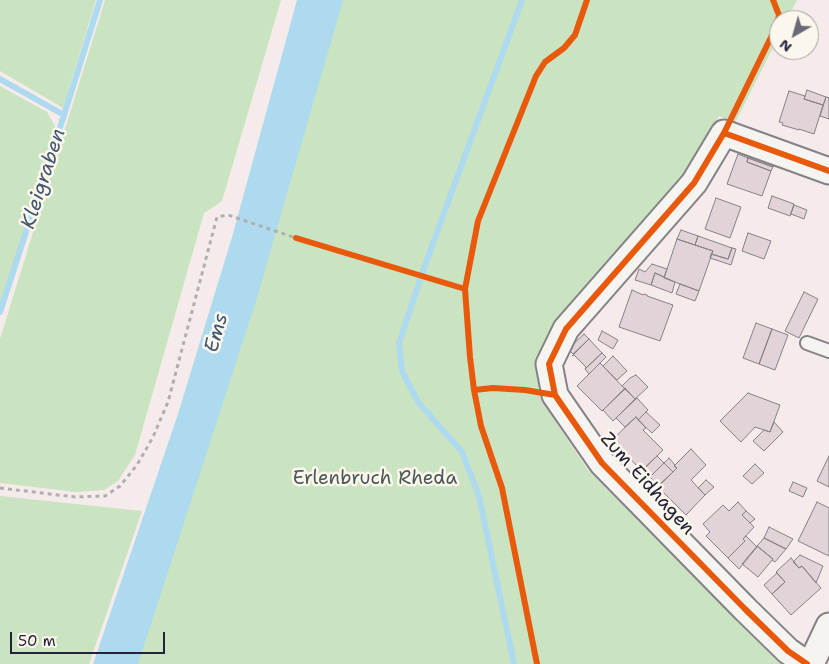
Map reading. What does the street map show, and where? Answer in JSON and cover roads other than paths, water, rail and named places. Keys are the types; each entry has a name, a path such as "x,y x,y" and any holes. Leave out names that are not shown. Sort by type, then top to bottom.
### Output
{"street":[{"name":"Zum Eidhagen","path":"807,664 788,651 745,609 602,463 556,395 549,364 566,329 694,183 724,133 829,171"},
{"path":"812,664 829,626"}],"lane":[{"path":"807,343 829,350"}],"water":[{"name":"Ems","path":"297,0 343,0 256,301 138,664 93,664 178,414 232,237"}],"waterway":[{"name":"Kleigraben","path":"0,312 100,0"},
{"path":"514,664 479,496 462,452 418,402 402,371 399,343 425,265 522,0"},
{"name":"Kleigraben","path":"0,79 64,115"}],"park label":[{"name":"Erlenbruch Rheda","path":"375,479"}]}
